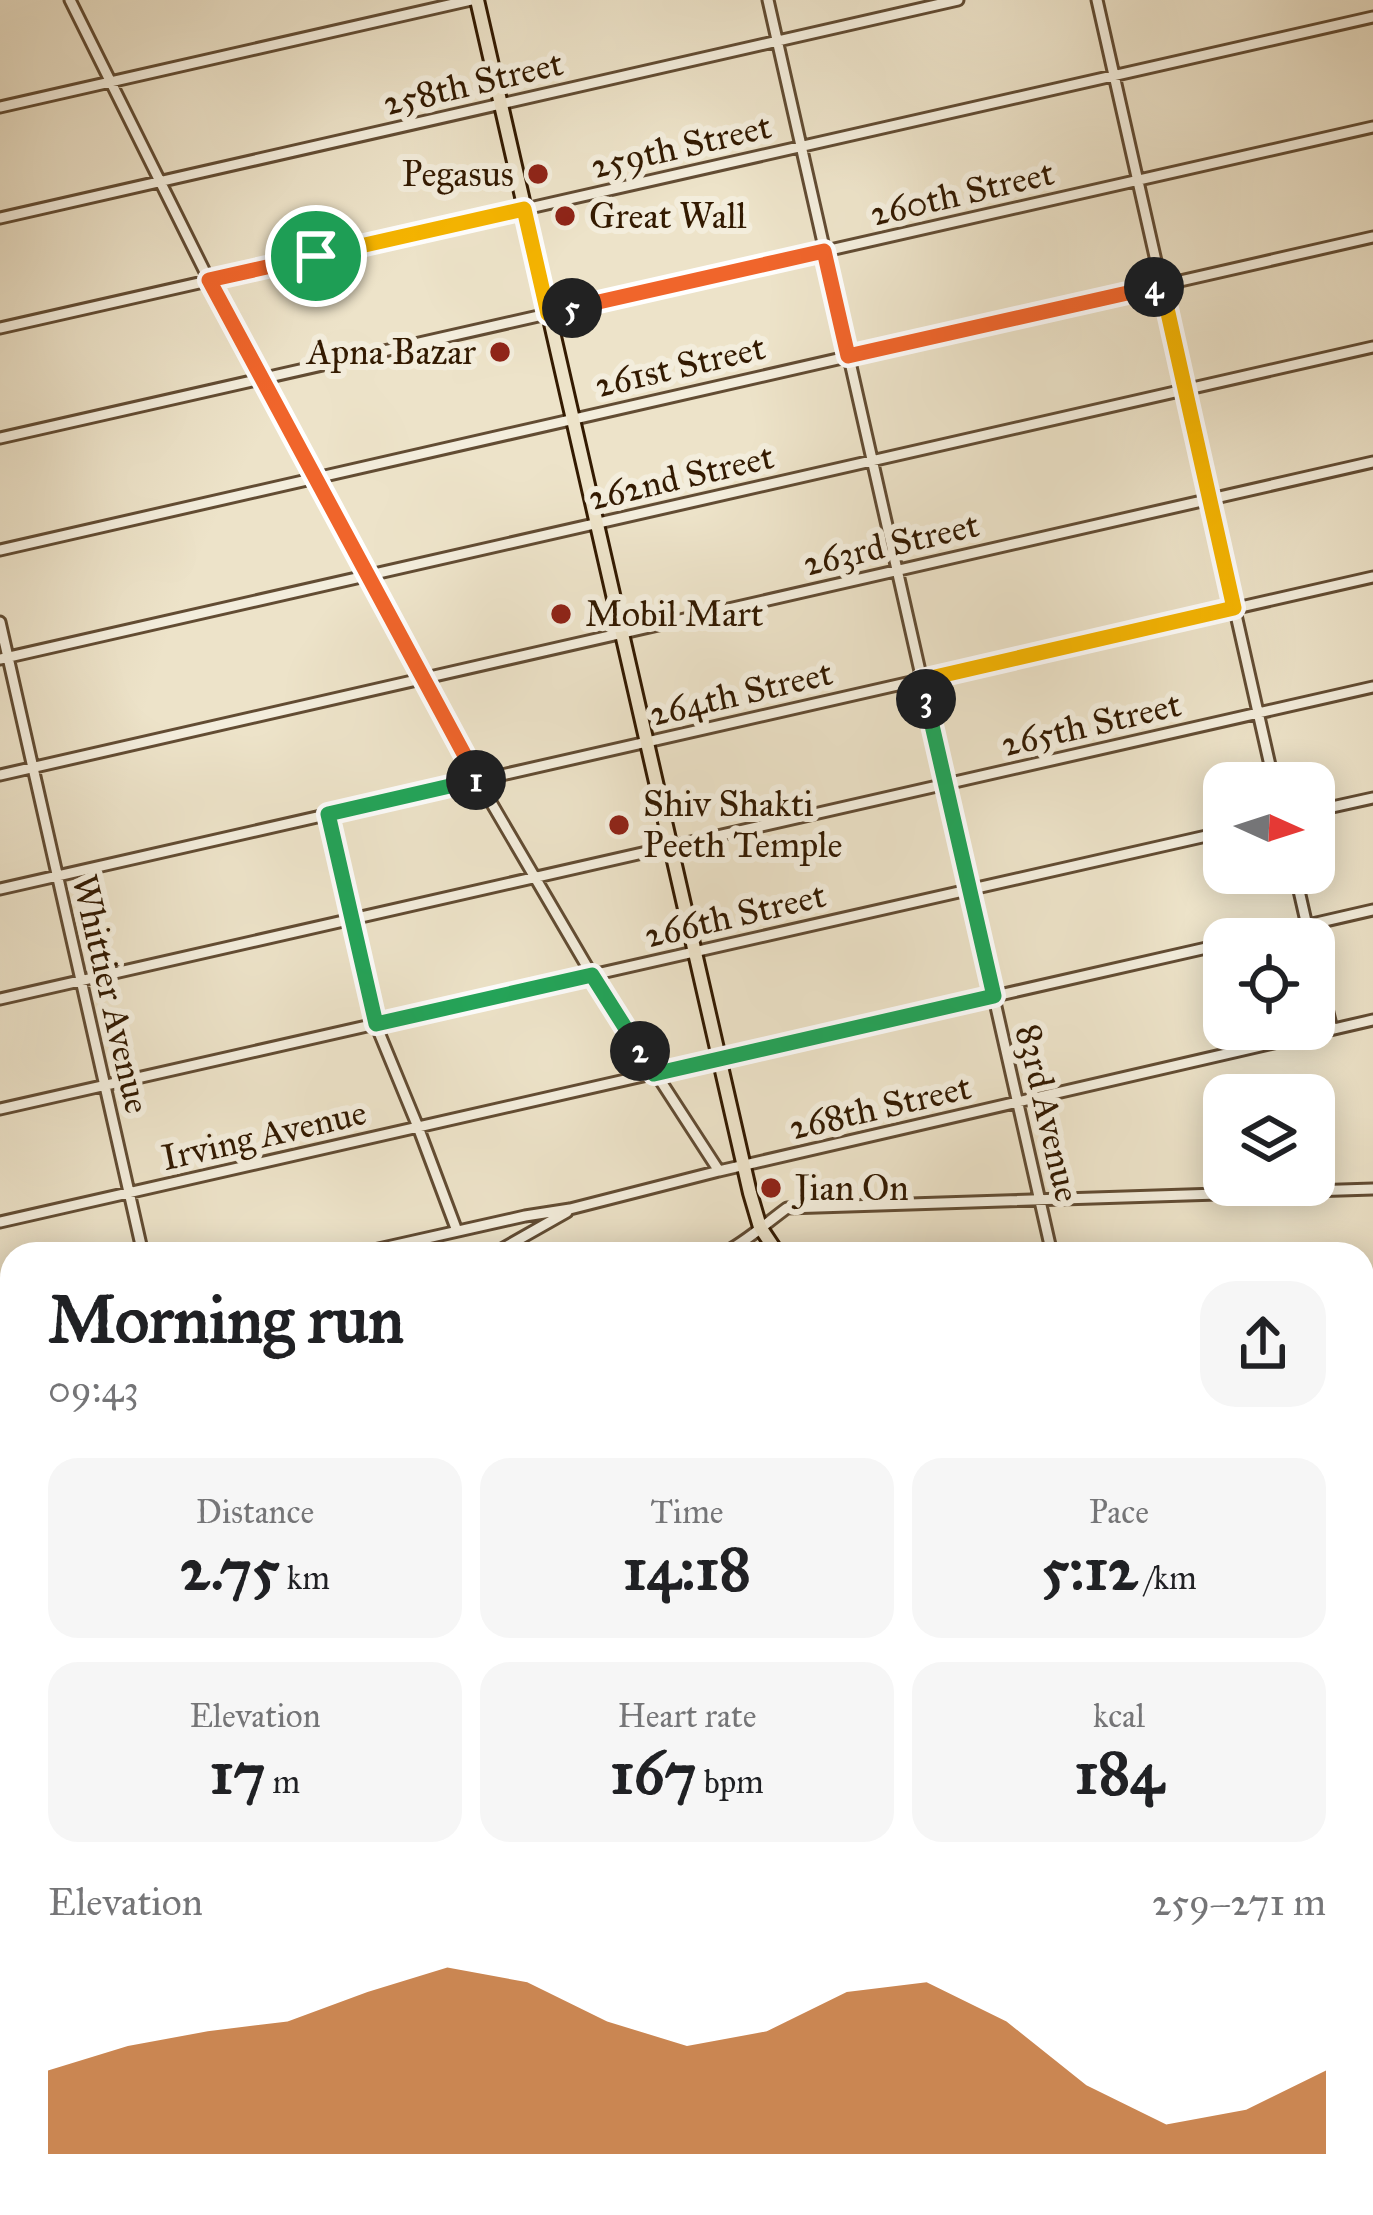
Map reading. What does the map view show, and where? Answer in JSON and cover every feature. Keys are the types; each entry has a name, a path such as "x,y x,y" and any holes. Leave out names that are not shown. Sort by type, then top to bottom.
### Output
{"main road":[{"path":"474,0 743,1166 760,1227 770,1242"}],"street":[{"path":"70,0 209,280 478,780 592,975 719,1171"},
{"path":"0,107 474,0"},
{"name":"83rd Avenue","path":"767,0 1049,1242"},
{"name":"258th Street","path":"0,218 958,0"},
{"path":"1097,0 1269,762"},
{"name":"259th Street","path":"0,328 1373,16"},
{"name":"260th Street","path":"0,438 1373,127"},
{"name":"261st Street","path":"0,550 1373,237"},
{"name":"262nd Street","path":"4,658 1373,347"},
{"name":"263rd Street","path":"0,775 1373,462"},
{"name":"264th Street","path":"0,889 1373,577"},
{"name":"Whittier Avenue","path":"0,622 4,658 140,1242"},
{"name":"265th Street","path":"0,999 1373,687"},
{"path":"1335,806 1373,798"},
{"path":"328,814 376,1024 457,1231"},
{"name":"266th Street","path":"0,1109 1203,837"},
{"path":"1335,919 1373,910"},
{"name":"Irving Avenue","path":"0,1222 1203,949"},
{"name":"268th Street","path":"1335,1028 1373,1020"},
{"name":"268th Street","path":"570,1209 1243,1050"},
{"path":"746,1242 787,1208 1373,1189"},
{"path":"409,1242 570,1209"},
{"path":"514,1242 570,1209"}],"place":[{"name":"Pegasus","path":"538,174"},
{"name":"Great Wall","path":"565,216"},
{"name":"Apna Bazar","path":"500,352"},
{"name":"Mobil Mart","path":"561,614"},
{"name":"Shiv Shakti Peeth Temple","path":"619,825"},
{"name":"Jian On","path":"771,1188"}],"route":[{"path":"524,209 548,314 824,251 848,356 1162,286 1234,608 922,680 994,996 654,1074 592,975 376,1024 328,814 478,780 209,280 316,256 524,209"}]}
